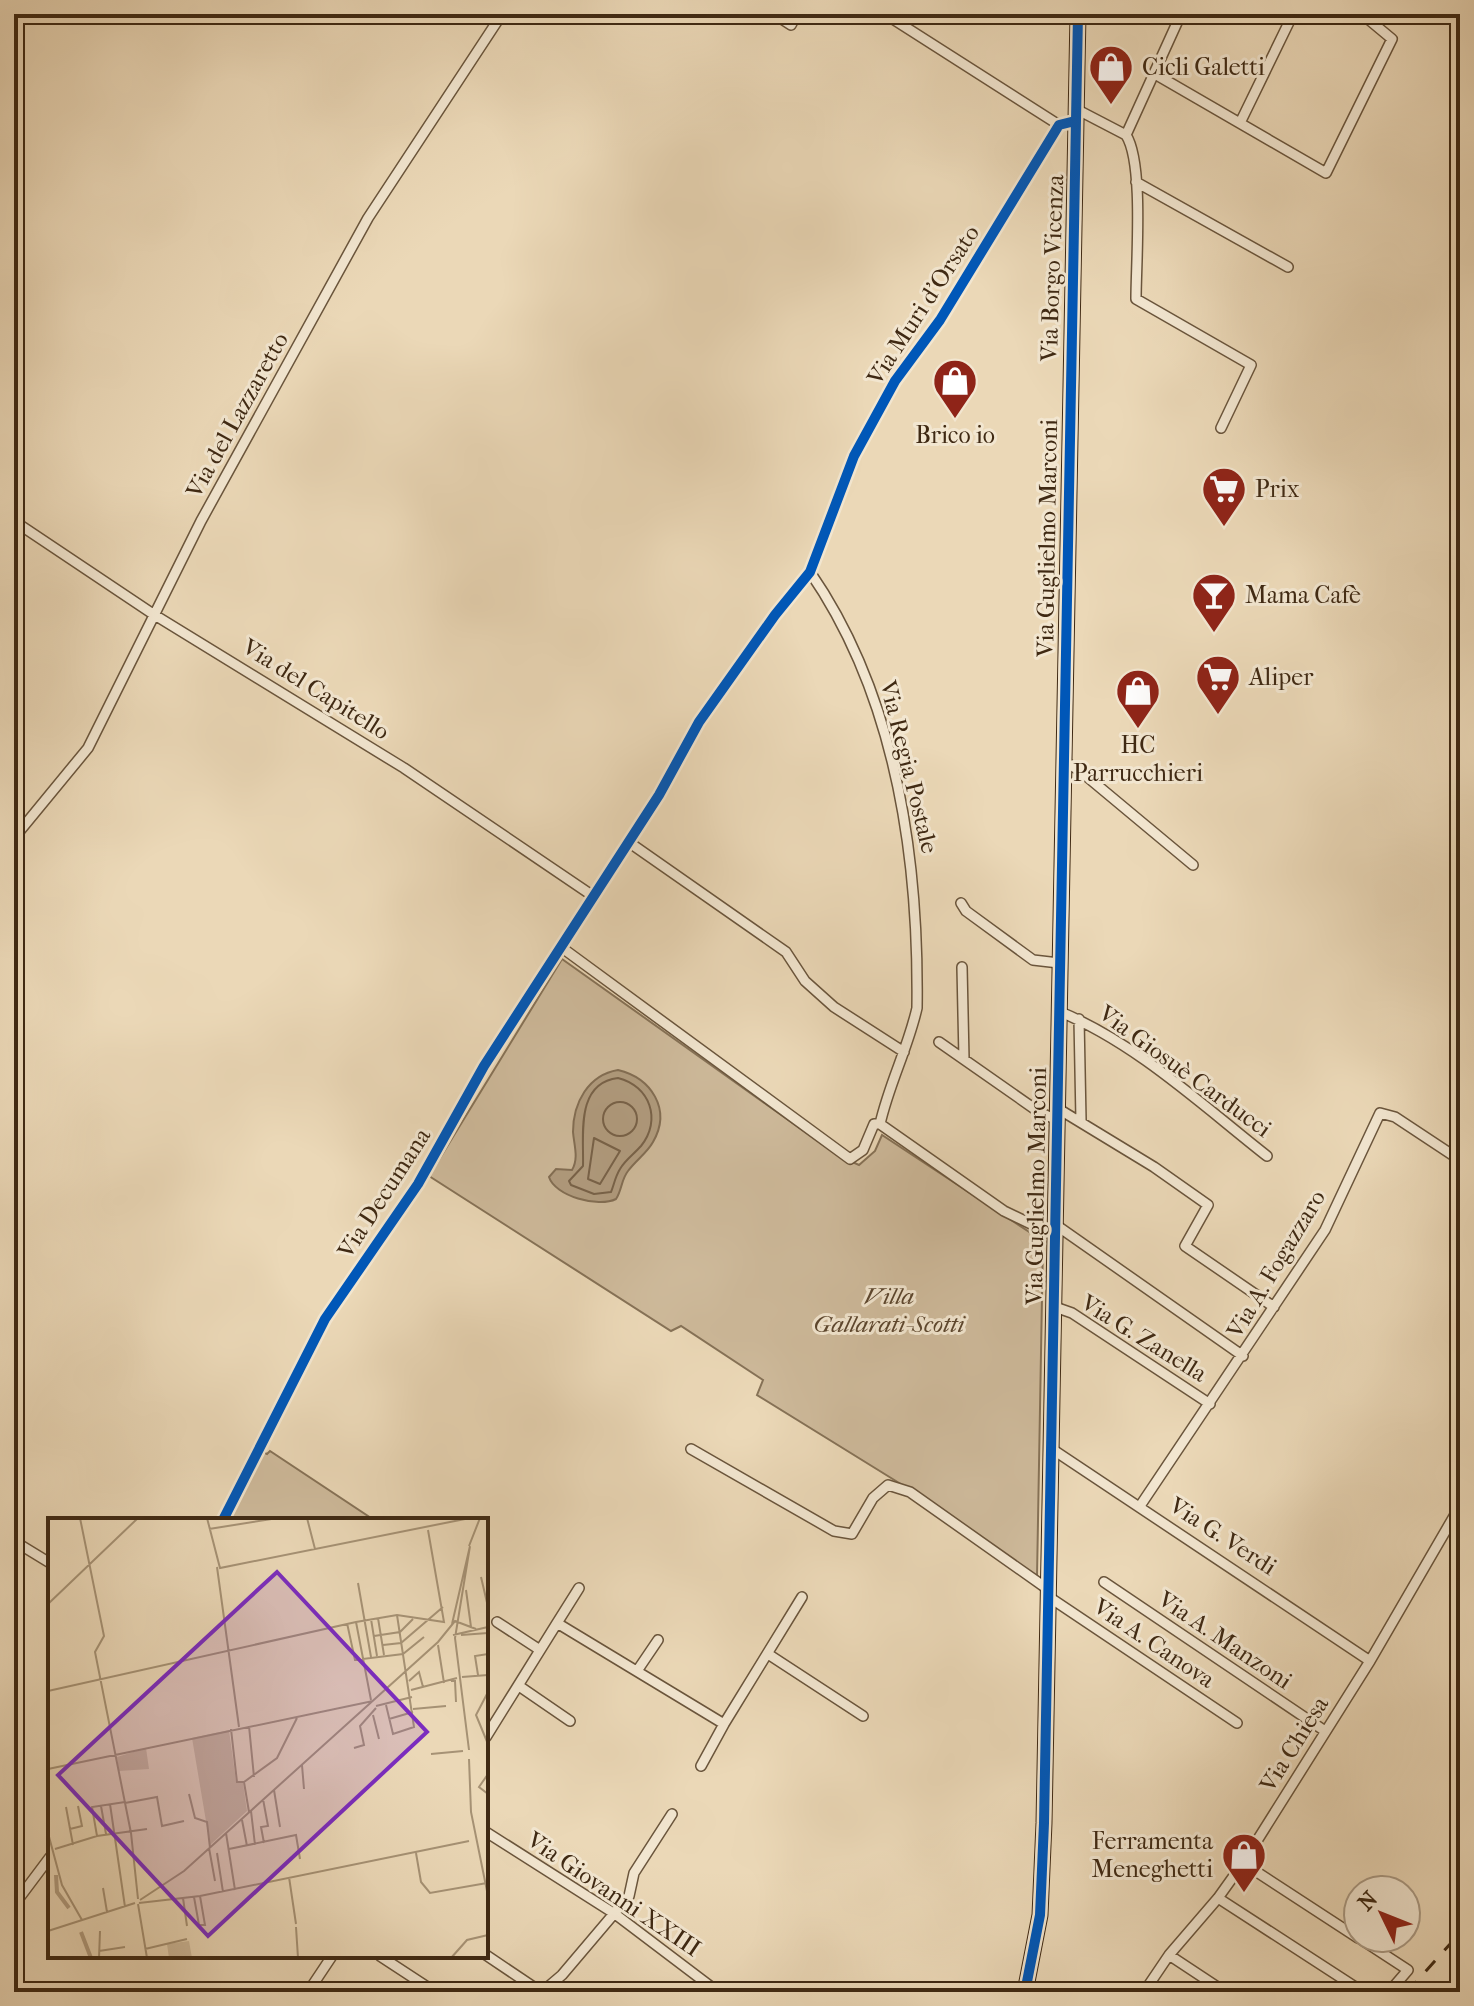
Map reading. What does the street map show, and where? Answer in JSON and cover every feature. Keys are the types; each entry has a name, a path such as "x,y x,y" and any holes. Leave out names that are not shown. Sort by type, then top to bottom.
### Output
{"street":[{"name":"Via del Lazzaretto","path":"14,838 88,748 153,614 368,218 502,14"},
{"path":"774,14 791,25 797,14"},
{"path":"885,14 1059,125 1075,115 1126,135 1134,147 1136,299 1251,365 1221,428"},
{"name":"Via Borgo Vicenza","path":"1069,378 1078,14"},
{"path":"1126,135 1181,14"},
{"path":"1240,123 1293,14"},
{"path":"1155,74 1326,173 1392,39 1362,14"},
{"name":"Via Muri d'Orsato","path":"630,843 699,722 775,615 810,572 854,456 895,381 940,320 1059,125"},
{"path":"1136,182 1288,267"},
{"name":"Via Guglielmo Marconi","path":"1025,1992 1040,1915 1049,1594 1069,378"},
{"name":"Via del Capitello","path":"14,521 153,614 404,768 593,896"},
{"name":"Via Regia Postale","path":"561,947 850,1159 863,1150 874,1124 880,1124 888,1087 904,1052 917,1008 912,853 883,731 865,675 839,614 810,572"},
{"path":"1063,761 1079,770 1193,865"},
{"path":"630,843 786,952 805,981 834,1007 904,1052"},
{"name":"Via Decumana","path":"224,1518 325,1319 418,1184 484,1066 630,843"},
{"path":"961,903 966,911 1033,960 1059,963"},
{"path":"962,967 964,1059"},
{"name":"Via Giosuè Carducci","path":"1058,1011 1079,1019 1199,1102 1267,1156"},
{"name":"Via Giosuè Carducci","path":"1079,1019 1081,1120"},
{"path":"939,1042 1039,1112 1081,1120 1208,1205 1185,1246 1274,1307"},
{"name":"Via A. Fogazzaro","path":"1140,1506 1325,1230 1380,1113 1395,1117 1460,1160"},
{"path":"880,1124 1004,1211 1056,1231 1243,1356"},
{"name":"Via G. Zanella","path":"1055,1307 1072,1313 1210,1404"},
{"name":"Via A. Canova","path":"691,1449 834,1531 852,1534 873,1498 888,1485 910,1492 1049,1594 1237,1723"},
{"name":"Via G. Verdi","path":"1052,1449 1370,1661"},
{"name":"Via Chiesa","path":"1144,1992 1169,1955 1218,1898 1243,1863 1370,1661 1460,1506"},
{"path":"14,1541 48,1562"},
{"name":"Via A. Manzoni","path":"1104,1582 1325,1731"},
{"path":"488,1734 579,1588"},
{"path":"701,1766 802,1597"},
{"path":"497,1622 540,1650"},
{"path":"557,1623 724,1724"},
{"path":"637,1671 658,1640"},
{"path":"768,1654 863,1716"},
{"path":"520,1683 570,1721"},
{"path":"488,1956 541,1992 562,1975 629,1896 634,1873 672,1814"},
{"name":"Via Giovanni XXIII","path":"488,1833 615,1914 718,1992"},
{"path":"14,1905 48,1860"},
{"path":"1243,1863 1342,1928"},
{"path":"1218,1898 1363,1992"},
{"path":"1383,1954 1408,1970 1389,1992"},
{"path":"1169,1955 1225,1992"},
{"path":"315,1989 331,1958"},
{"path":"383,1958 435,1992"}],"green space":[{"name":"Villa Gallarati-Scotti","path":"562,959 839,1156 859,1165 875,1151 882,1135 1043,1241 1037,1577 904,1486 757,1395 763,1380 681,1326 671,1331 429,1176"},
{"path":"261,1451 267,1454 270,1451 371,1518 230,1518"}],"water":[{"path":"618,1070 640,1080 655,1097 660,1118 658,1130 651,1146 626,1174 616,1199 599,1202 568,1195 559,1190 549,1177 556,1169 572,1170 574,1165 573,1132 579,1101 598,1078"}],"railway":[{"path":"1407,1992 1460,1933"}],"cycle path":[{"path":"1025,1992 1040,1915 1044,1823 1078,14"},
{"path":"224,1518 325,1319 418,1184 484,1066 659,795 699,722 775,615 810,572 854,456 895,381 940,320 1059,125 1075,121"}],"place":[{"name":"Cicli Galetti","path":"1111,106"},
{"name":"Brico io","path":"955,420"},
{"name":"Prix","path":"1224,528"},
{"name":"Mama Cafè","path":"1214,634"},
{"name":"Aliper","path":"1218,716"},
{"name":"HC Parrucchieri","path":"1138,730"},
{"name":"Ferramenta Meneghetti","path":"1244,1894"}]}
